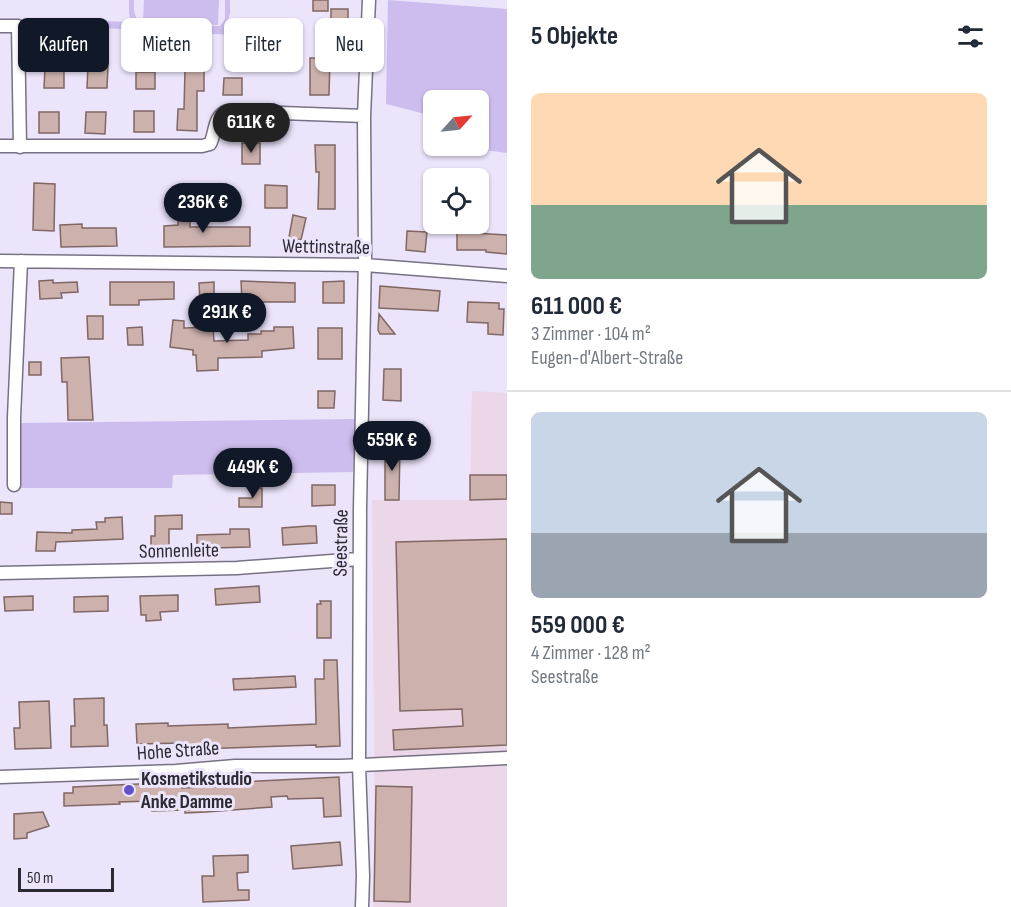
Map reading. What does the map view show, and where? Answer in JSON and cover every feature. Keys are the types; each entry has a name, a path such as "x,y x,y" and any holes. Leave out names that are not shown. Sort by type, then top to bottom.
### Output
{"street":[{"name":"Seestraße","path":"362,907 359,559 365,265 364,116 369,0"},
{"path":"0,26 18,26 20,147"},
{"path":"0,146 202,146 210,144 214,136 216,120 220,114 227,111 364,116"},
{"name":"Wettinstraße","path":"0,261 365,265 507,276"},
{"path":"14,485 14,417 21,261"},
{"name":"Sonnenleite","path":"0,573 237,568 359,559"},
{"name":"Hohe Straße","path":"0,777 176,771 235,766 359,765 507,758"}],"shaded area":[{"path":"129,0 134,0 136,18 130,18"},
{"path":"144,0 219,0 218,25 212,25 212,18 143,18"},
{"path":"225,0 230,0 229,18 225,18"},
{"path":"388,0 507,9 507,153 489,151 489,90 423,90 423,113 386,104"},
{"path":"224,20 224,34 212,34 212,26 220,26"},
{"path":"109,21 121,22 121,29 109,28"},
{"path":"472,391 507,393 507,907 373,907 375,853 372,500 470,500"},
{"path":"355,419 353,472 173,475 172,488 18,488 20,423"}],"building":[{"path":"313,0 328,0 328,11 313,11"},
{"path":"331,9 348,9 348,18 331,18"},
{"path":"310,58 315,58 315,72 330,72 329,95 310,95"},
{"path":"45,72 64,72 64,88 44,88"},
{"path":"88,72 108,72 107,88 87,88"},
{"path":"136,72 155,72 155,89 136,89"},
{"path":"185,72 204,72 204,91 197,91 197,131 177,130 178,109 184,109"},
{"path":"224,78 242,78 242,95 223,95"},
{"path":"134,111 154,111 154,132 134,132"},
{"path":"39,112 59,112 59,133 39,133"},
{"path":"86,112 106,112 105,134 85,133"},
{"path":"242,143 260,143 260,164 242,164"},
{"path":"315,145 335,145 335,209 318,209 319,172 316,172"},
{"path":"34,183 55,184 54,231 33,230"},
{"path":"265,185 287,186 287,208 265,208"},
{"path":"179,203 190,203 190,227 250,227 250,246 164,247 164,226 178,225"},
{"path":"293,215 306,218 301,240 289,237"},
{"path":"82,224 82,228 116,228 117,246 61,247 60,225"},
{"path":"407,231 427,234 425,252 406,250"},
{"path":"457,234 507,235 507,254 486,252 486,250 457,250"},
{"path":"53,280 53,283 77,282 78,292 61,293 62,298 40,299 39,281"},
{"path":"241,281 295,283 295,302 242,302"},
{"path":"344,281 344,303 323,303 323,282"},
{"path":"110,282 174,282 174,299 139,300 139,305 110,305"},
{"path":"214,282 214,302 200,302 199,283"},
{"path":"380,286 440,291 438,311 379,308"},
{"path":"468,302 499,303 499,309 504,309 503,335 488,334 488,323 467,322"},
{"path":"379,314 395,334 380,334"},
{"path":"87,316 103,316 103,339 88,339"},
{"path":"173,320 184,321 184,328 213,327 214,341 248,340 248,334 274,331 274,327 293,327 294,348 262,351 262,357 218,358 218,370 197,371 196,355 193,355 193,350 170,347"},
{"path":"142,327 143,345 128,345 127,328"},
{"path":"318,328 342,328 342,359 318,359"},
{"path":"89,357 93,420 68,420 67,382 62,382 61,358"},
{"path":"29,362 41,362 41,375 29,375"},
{"path":"384,369 401,369 401,401 383,400"},
{"path":"318,391 335,391 334,408 318,408"},
{"path":"385,444 400,444 399,500 385,500"},
{"path":"470,475 507,475 507,499 470,500"},
{"path":"312,485 335,485 335,505 312,506"},
{"path":"252,488 262,488 262,507 239,507 239,498 252,498"},
{"path":"0,502 12,503 12,514 0,514"},
{"path":"182,515 182,529 169,529 169,553 151,553 151,536 155,536 155,516"},
{"path":"122,517 123,539 56,542 55,551 36,551 37,532 72,533 72,530 97,529 96,522 105,522 105,518"},
{"path":"316,526 317,543 283,545 282,528"},
{"path":"230,529 249,529 250,547 212,548 212,550 197,551 197,535 230,534"},
{"path":"507,539 507,745 394,750 393,730 463,726 462,709 400,711 396,542"},
{"path":"259,586 260,602 216,605 215,589"},
{"path":"178,595 178,611 160,612 161,620 146,621 146,615 141,615 140,596"},
{"path":"33,596 33,610 5,611 4,597"},
{"path":"108,596 108,611 74,612 74,597"},
{"path":"320,601 331,601 331,638 317,638 317,604 321,604"},
{"path":"324,660 337,660 340,746 185,749 184,743 137,744 136,724 168,723 168,726 228,724 228,728 316,724 315,679 324,679"},
{"path":"295,676 296,687 234,690 233,679"},
{"path":"104,698 104,725 107,725 108,746 71,747 71,726 75,726 74,699"},
{"path":"49,701 51,748 15,749 14,728 20,728 19,702"},
{"path":"339,777 341,816 324,817 323,798 288,799 287,796 271,797 272,807 185,813 185,810 152,811 151,801 64,806 64,793 73,793 73,787 182,782 182,788 241,785 241,782"},
{"path":"376,786 412,787 410,902 374,901"},
{"path":"43,812 49,826 27,833 27,838 14,839 14,814"},
{"path":"340,842 342,865 293,869 291,846"},
{"path":"248,855 248,872 237,873 238,890 249,890 249,900 203,902 202,876 214,876 213,856"}],"place":[{"name":"Kosmetikstudio Anke Damme","path":"129,790"}]}
